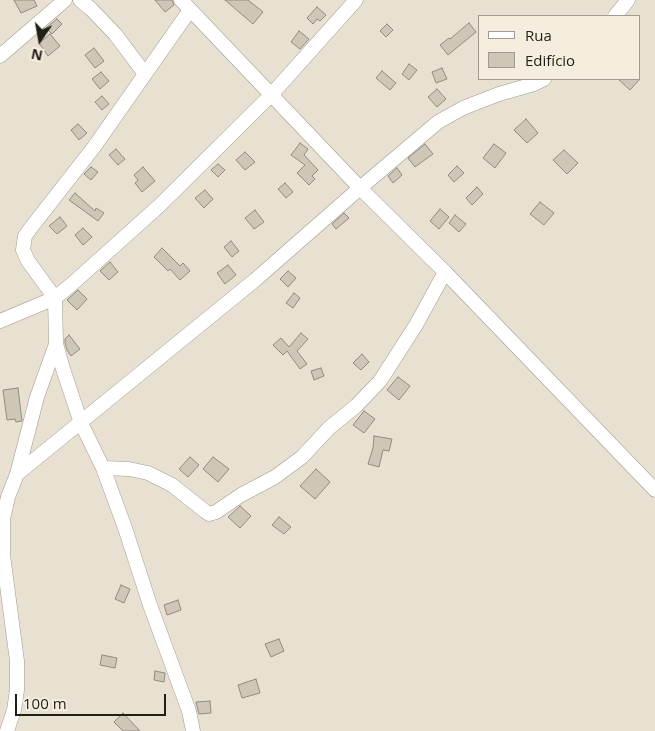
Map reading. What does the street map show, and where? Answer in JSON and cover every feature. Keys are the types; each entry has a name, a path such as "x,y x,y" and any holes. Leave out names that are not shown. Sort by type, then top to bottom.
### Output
{"street":[{"path":"0,56 65,0"},
{"path":"80,0 115,34 145,74"},
{"path":"0,320 55,298 158,206 271,95 356,0"},
{"path":"616,15 628,0"},
{"path":"194,731 190,710 150,605 103,468 81,423 56,344 55,298 28,262 23,250 25,236 94,147 145,74 186,5 360,188 445,272 655,490"},
{"path":"17,474 254,280 438,122 463,108 542,80"},
{"path":"103,468 148,473 172,485 209,514 216,512 240,495 275,477 302,458 329,428 356,406 380,381 416,325 445,272"},
{"path":"7,731 14,710 17,690 17,661 4,555 3,519 37,397 56,344"}],"building":[{"path":"14,0 34,0 37,6 21,13"},
{"path":"155,0 172,0 174,5 165,12"},
{"path":"225,0 248,0 263,12 253,24"},
{"path":"317,7 326,15 320,21 317,19 313,24 307,18"},
{"path":"57,19 62,24 52,34 46,28"},
{"path":"469,23 476,32 448,55 440,45"},
{"path":"387,24 393,30 386,37 380,31"},
{"path":"299,31 309,39 300,49 291,42"},
{"path":"50,34 60,46 48,56 39,43"},
{"path":"94,48 104,61 95,68 85,55"},
{"path":"409,64 417,70 409,80 402,74"},
{"path":"442,68 447,79 436,83 432,72"},
{"path":"382,71 396,83 390,90 376,78"},
{"path":"101,72 109,81 100,89 92,79"},
{"path":"619,80 639,80 630,90"},
{"path":"437,89 446,99 437,107 428,97"},
{"path":"102,96 109,104 102,110 95,102"},
{"path":"526,119 538,133 527,143 514,130"},
{"path":"78,124 87,133 79,140 71,130"},
{"path":"300,143 308,149 304,155 318,170 312,176 315,179 309,185 297,173 305,165 291,155"},
{"path":"425,144 433,154 415,167 408,158"},
{"path":"494,144 506,153 495,168 483,158"},
{"path":"116,149 125,159 118,165 109,155"},
{"path":"564,150 578,163 567,174 553,160"},
{"path":"245,152 255,162 245,170 236,160"},
{"path":"218,164 225,170 218,177 211,170"},
{"path":"457,166 464,173 454,182 448,175"},
{"path":"91,167 98,172 91,180 84,174"},
{"path":"143,167 155,181 142,192 135,183 138,180 134,175"},
{"path":"397,168 402,175 393,183 388,176"},
{"path":"285,183 293,192 286,198 278,189"},
{"path":"477,187 483,194 472,205 466,198"},
{"path":"205,190 213,199 204,208 195,198"},
{"path":"75,193 95,211 96,208 104,213 98,221 69,200"},
{"path":"540,202 554,213 544,225 530,214"},
{"path":"440,209 449,217 439,229 430,221"},
{"path":"255,210 264,222 254,229 245,218"},
{"path":"344,213 349,218 336,229 332,224"},
{"path":"455,215 466,224 459,232 449,223"},
{"path":"60,217 67,226 57,234 49,226"},
{"path":"83,228 92,237 83,245 75,235"},
{"path":"231,241 239,251 232,257 224,247"},
{"path":"162,248 180,266 183,263 190,271 180,280 170,269 168,271 154,257"},
{"path":"110,262 118,272 109,280 100,271"},
{"path":"228,265 236,275 225,284 217,273"},
{"path":"288,271 296,278 288,287 280,279"},
{"path":"78,290 87,299 77,310 67,300"},
{"path":"294,293 300,298 293,308 286,303"},
{"path":"301,333 308,339 297,351 307,364 300,369 287,351 283,355 273,345 281,338 289,347"},
{"path":"69,335 80,349 71,356 65,343 65,339"},
{"path":"362,354 369,362 361,370 353,363"},
{"path":"321,368 324,376 314,380 311,371"},
{"path":"398,377 410,386 399,400 387,390"},
{"path":"18,388 22,421 16,422 15,419 7,420 3,390"},
{"path":"364,411 375,419 364,433 353,425"},
{"path":"374,436 392,439 389,451 383,450 379,467 368,464 373,448"},
{"path":"190,457 199,465 188,477 179,469"},
{"path":"213,457 229,469 218,482 203,469"},
{"path":"316,469 330,482 315,499 300,486"},
{"path":"240,506 251,516 240,528 228,517"},
{"path":"279,517 291,527 284,534 272,525"},
{"path":"121,585 130,589 124,603 115,599"},
{"path":"178,600 181,610 167,615 164,605"},
{"path":"279,639 284,651 271,657 265,644"},
{"path":"102,655 117,658 115,668 100,665"},
{"path":"155,671 165,673 164,682 154,680"},
{"path":"256,679 260,693 242,698 238,685"},
{"path":"210,701 211,713 199,714 196,702"},
{"path":"123,713 140,731 123,731 114,722"}]}
